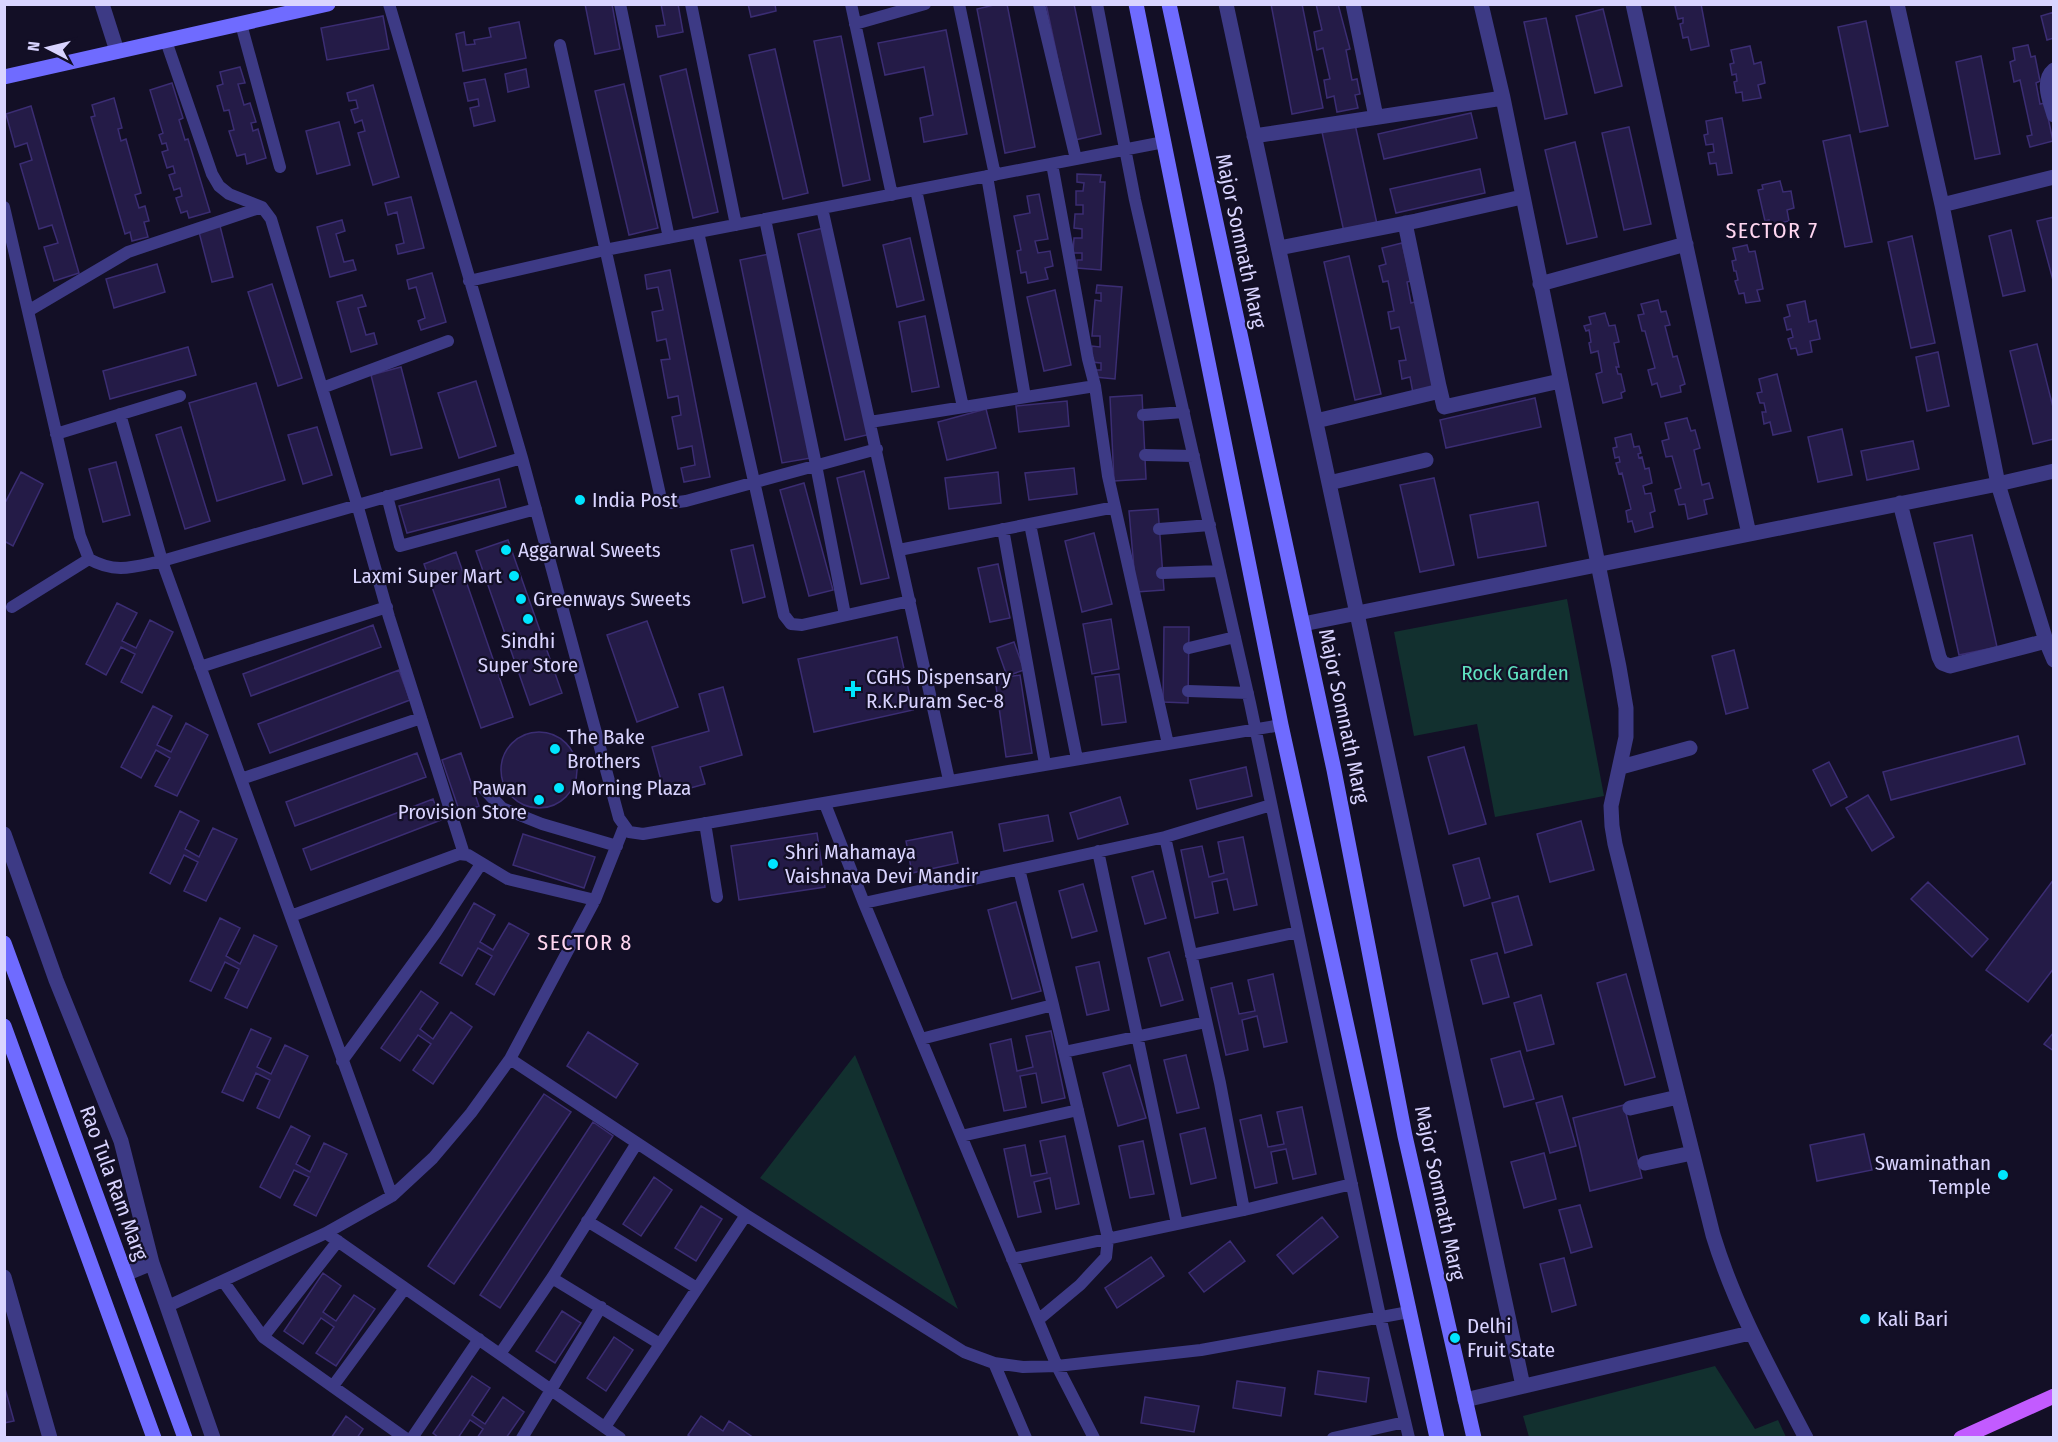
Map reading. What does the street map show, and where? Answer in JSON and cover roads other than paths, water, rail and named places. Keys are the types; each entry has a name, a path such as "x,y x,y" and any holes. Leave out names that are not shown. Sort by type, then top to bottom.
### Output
{"main road":[{"path":"1961,1437 2054,1396"}],"street":[{"path":"102,4 117,51"},
{"path":"4,76 328,4"},
{"path":"1136,4 1281,725 1437,1437"},
{"name":"Major Somnath Marg","path":"1169,4 1334,770 1405,1136 1474,1437"},
{"path":"1226,4 1523,1386"},
{"path":"1353,4 1376,117"},
{"path":"1481,4 1503,98 1626,708 1626,736 1611,806 1613,835 1692,1153 1724,1271 1750,1333 1806,1437"},
{"path":"1633,4 1749,534"},
{"path":"1897,4 1942,205 1998,484 2053,658"},
{"path":"2054,70 2047,78 2047,84 2054,115"},
{"path":"1254,136 1503,98"},
{"path":"1942,205 2054,177"},
{"path":"1279,248 1522,197"},
{"path":"1405,223 1444,407 1560,381"},
{"path":"1540,284 1686,244"},
{"path":"1316,421 1440,391 1439,386"},
{"path":"1329,483 1426,460"},
{"path":"1303,624 2054,471"},
{"path":"1900,503 1942,663 1950,666 2046,641"},
{"path":"1621,767 1690,748"},
{"path":"4,834 56,980 121,1141 152,1263 213,1437"},
{"name":"Rao Tula Ram Marg","path":"4,943 185,1437"},
{"path":"4,1026 154,1437"},
{"path":"1630,1108 1678,1097"},
{"path":"1645,1162 1692,1153"},
{"path":"125,1274 152,1263"},
{"path":"4,1277 50,1437"},
{"path":"1465,1400 1750,1333"}],"lane":[{"path":"389,4 522,458 619,818 629,832 643,834 1281,725"},
{"path":"620,4 669,238"},
{"path":"691,4 736,225"},
{"path":"850,4 892,195"},
{"path":"855,24 926,4"},
{"path":"959,4 991,175 1025,397"},
{"path":"1040,4 1076,159"},
{"path":"1097,4 1125,150 1248,693 1380,1316 1409,1437"},
{"path":"241,24 280,167"},
{"path":"166,41 216,180 229,194 262,207 274,226 387,607 464,854"},
{"path":"560,45 661,499 671,503 686,501 877,449"},
{"path":"469,281 604,250 1164,142"},
{"path":"1052,164 1095,386 1108,476 1168,744"},
{"path":"916,190 963,407"},
{"path":"4,207 80,536 89,559 104,567 123,568 162,561 522,458"},
{"path":"28,311 128,252 262,207"},
{"path":"822,208 949,780"},
{"path":"765,219 845,615"},
{"path":"698,232 781,606 787,620 791,624 802,625 910,601"},
{"path":"322,388 448,341"},
{"path":"870,422 1095,386"},
{"path":"56,434 180,396"},
{"path":"1143,416 1184,412"},
{"path":"120,414 162,561 392,1196"},
{"path":"1145,455 1194,456"},
{"path":"387,496 400,546 536,508"},
{"path":"898,550 1115,507"},
{"path":"1030,524 1077,759"},
{"path":"1160,529 1210,525"},
{"path":"1003,529 1045,764"},
{"path":"12,607 89,559"},
{"path":"1162,573 1220,571"},
{"path":"200,667 387,607"},
{"path":"1189,648 1235,637"},
{"path":"1188,691 1248,693"},
{"path":"241,779 421,718"},
{"path":"483,788 502,808 542,824 617,846"},
{"path":"825,804 1057,1366 1094,1437"},
{"path":"864,903 1165,837 1271,805"},
{"path":"705,823 717,897"},
{"path":"168,1306 326,1233 392,1196 433,1158 471,1113 510,1059 595,900 624,827"},
{"path":"1165,837 1220,1083 1244,1210"},
{"path":"1098,851 1177,1224"},
{"path":"291,916 459,854 464,854 508,879 595,900"},
{"path":"342,1061 436,932 481,864"},
{"path":"1019,869 1108,1238 1106,1257 1080,1285 1038,1320"},
{"path":"1191,955 1298,932"},
{"path":"921,1039 1053,1005"},
{"path":"1064,1052 1206,1022"},
{"path":"510,1059 746,1215 964,1352 994,1363 1023,1367 1057,1366 1201,1350 1409,1312"},
{"path":"961,1136 1078,1110"},
{"path":"500,1354 552,1278 637,1143"},
{"path":"1012,1259 1244,1210 1352,1184"},
{"path":"605,1427 746,1215"},
{"path":"587,1221 697,1288"},
{"path":"326,1233 620,1437"},
{"path":"263,1337 338,1241"},
{"path":"552,1278 660,1344"},
{"path":"223,1281 263,1337 405,1437"},
{"path":"333,1386 405,1288"},
{"path":"522,1437 601,1307"},
{"path":"412,1437 479,1340"},
{"path":"994,1363 1026,1437"},
{"path":"1333,1437 1405,1422"}],"place":[{"name":"India Post","path":"580,500"},
{"name":"Aggarwal Sweets","path":"506,550"},
{"name":"Laxmi Super Mart","path":"514,576"},
{"name":"Greenways Sweets","path":"521,599"},
{"name":"Sindhi Super Store","path":"528,619"},
{"name":"CGHS Dispensary R.K.Puram Sec-8","path":"853,689"},
{"name":"The Bake Brothers","path":"555,749"},
{"name":"Morning Plaza","path":"559,788"},
{"name":"Pawan Provision Store","path":"539,800"},
{"name":"Shri Mahamaya Vaishnava Devi Mandir","path":"773,864"},
{"name":"Swaminathan Temple","path":"2003,1175"},
{"name":"Kali Bari","path":"1865,1319"},
{"name":"Delhi Fruit State","path":"1455,1338"}],"district":[{"name":"SECTOR 7","path":"1772,230"},
{"name":"SECTOR 8","path":"585,942"}],"park label":[{"name":"Rock Garden","path":"1515,673"}]}
